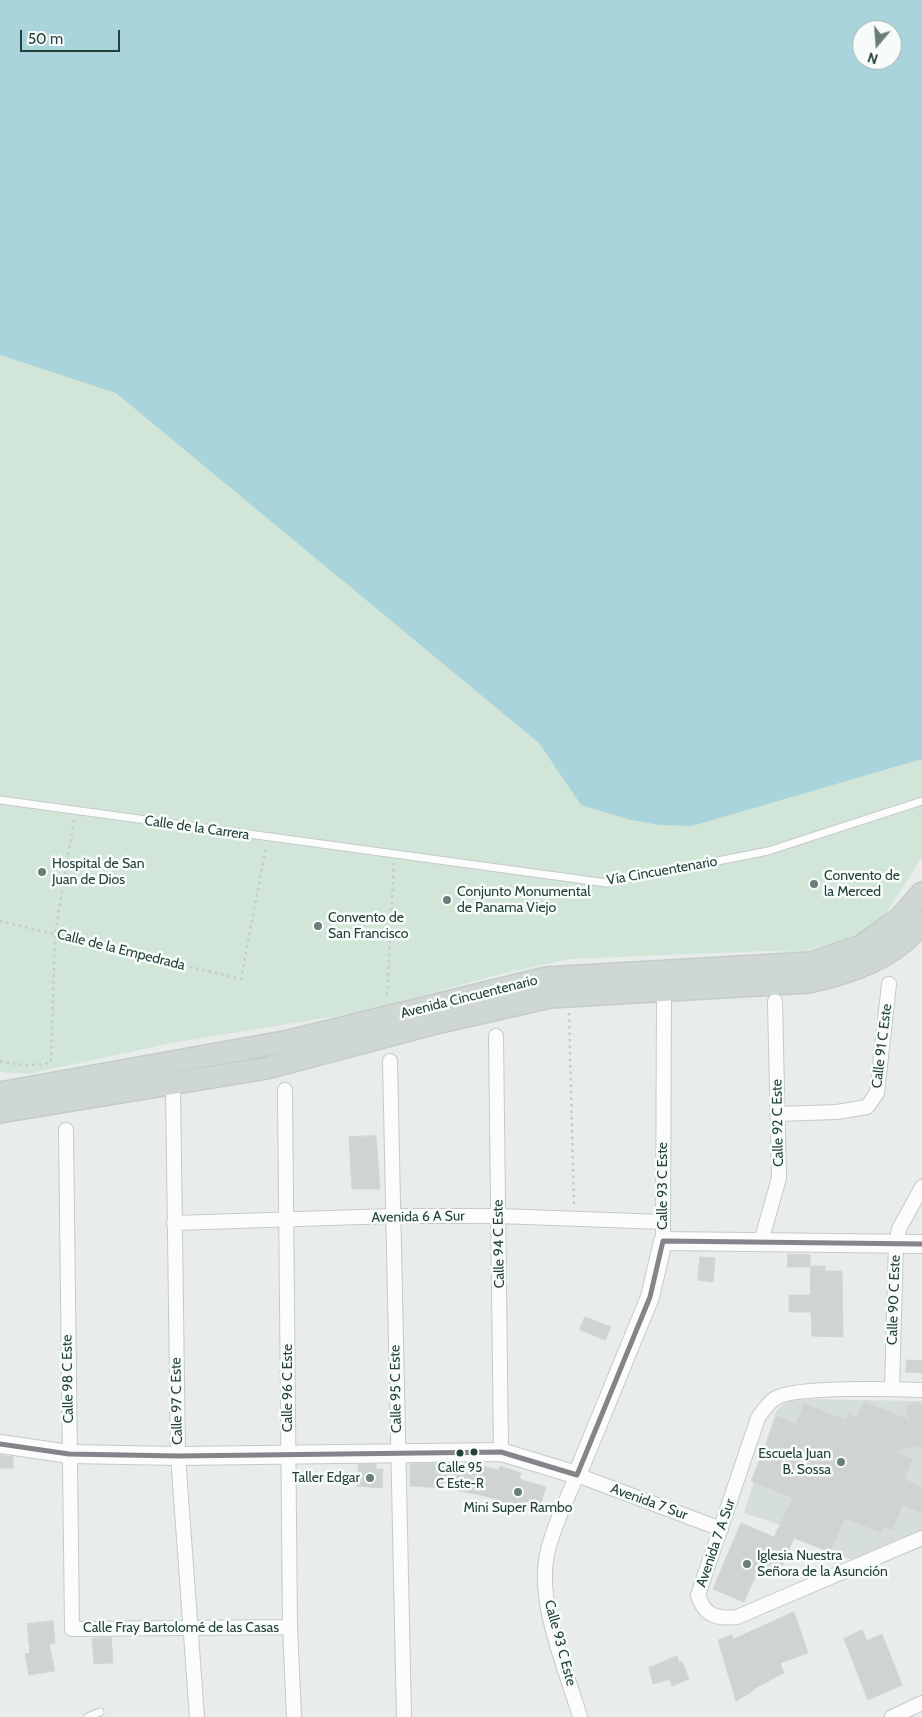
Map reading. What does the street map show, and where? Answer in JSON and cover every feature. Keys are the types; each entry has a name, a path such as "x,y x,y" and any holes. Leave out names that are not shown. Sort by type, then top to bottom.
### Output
{"main road":[{"name":"Avenida Cincuentenario","path":"0,1093 289,1041 546,978 811,963 861,946 900,918 922,893"},
{"name":"Avenida Cincuentenario","path":"0,1112 267,1068 436,1023 550,997 810,982 841,976 867,965 895,948 914,934 922,923"}],"street":[{"name":"Calle 91 C Este","path":"778,1114 837,1112 867,1107 877,1093 890,984"},
{"name":"Calle 93 C Este","path":"580,1717 550,1615 545,1581 548,1550 650,1297 663,1241 664,990"},
{"name":"Calle 92 C Este","path":"761,1242 778,1178 775,1001"},
{"name":"Calle 94 C Este","path":"496,1036 501,1452"},
{"name":"Calle 95 C Este","path":"390,1061 404,1717"},
{"name":"Calle 97 C Este","path":"173,1085 178,1456 196,1717"},
{"name":"Calle 96 C Este","path":"285,1090 290,1627 294,1717"},
{"name":"Calle 98 C Este","path":"66,1130 72,1629"},
{"name":"Calle 90 C Este","path":"892,1389 896,1243 900,1229 922,1187"},
{"name":"Avenida 6 A Sur","path":"174,1223 392,1216 499,1216 663,1222"},
{"path":"663,1241 922,1244"},
{"path":"892,1389 922,1390"},
{"name":"Avenida 7 A Sur","path":"892,1389 805,1392 786,1394 775,1398 758,1418 698,1595 700,1603 709,1615 725,1619 737,1617 922,1538"},
{"path":"0,1444 69,1454 178,1456 501,1452 577,1475"},
{"name":"Avenida 7 Sur","path":"577,1475 721,1528"},
{"name":"Calle Fray Bartolomé de las Casas","path":"72,1629 290,1627"},
{"path":"892,1717 922,1703"}],"lane":[{"name":"Calle de la Carrera","path":"0,800 395,854"},
{"name":"Vía Cincuentenario","path":"395,854 607,883 768,851 922,801"},
{"path":"88,1717 100,1712"}],"path":[{"path":"0,1061 21,1066 42,1065 51,1062 55,934 76,811"},
{"name":"Calle de la Empedrada","path":"0,922 241,980 268,838"},
{"path":"387,995 395,854"},
{"path":"570,1028 575,1219"}],"shaded area":[{"name":"Escuela Juan B. Sossa","path":"810,1399 922,1401 922,1532 855,1561 779,1532 781,1525 744,1513 776,1411 787,1401"}],"green space":[{"path":"0,0 922,0 922,857 885,915 865,931 834,943 802,952 767,951 570,959 501,974 361,1012 172,1043 28,1074 0,1072"}],"water":[{"path":"0,0 922,0 922,759 692,826 660,825 631,820 581,805 539,743 116,393 0,355"}],"building":[{"path":"376,1136 380,1189 352,1189 349,1137"},
{"path":"788,1254 810,1255 810,1267 788,1267"},
{"path":"700,1257 715,1258 713,1282 698,1280"},
{"path":"811,1266 825,1266 825,1271 842,1271 843,1337 812,1336 811,1312 789,1312 789,1295 810,1295"},
{"path":"585,1317 611,1327 605,1340 580,1330"},
{"path":"907,1360 922,1361 922,1373 906,1372"},
{"name":"Escuela Juan B. Sossa","path":"864,1402 910,1420 906,1406 919,1402 922,1411 922,1449 918,1445 895,1452 912,1459 904,1479 922,1487 922,1512 902,1505 892,1530 883,1526 881,1532 844,1518 830,1552 794,1538 782,1566 772,1562 769,1569 760,1565 744,1602 713,1589 741,1523 774,1537 793,1498 751,1481 777,1416 796,1424 804,1404 845,1420 848,1414 857,1418"},
{"path":"0,1455 13,1457 13,1468 0,1468"},
{"path":"470,1463 499,1470 500,1466 521,1473 519,1479 546,1487 538,1512 485,1496 446,1488 410,1486 410,1464"},
{"name":"Taller Edgar","path":"359,1464 376,1464 376,1469 383,1469 382,1488 357,1486"},
{"path":"794,1612 808,1653 780,1663 784,1673 753,1689 753,1691 736,1701 718,1640 732,1635 733,1639"},
{"path":"53,1621 55,1643 49,1644 55,1671 29,1675 25,1654 30,1653 27,1624"},
{"path":"862,1630 867,1641 882,1634 902,1685 868,1700 844,1639"},
{"path":"111,1637 113,1663 94,1664 92,1639"},
{"path":"677,1656 679,1662 682,1661 689,1679 672,1686 670,1679 653,1684 649,1668"}],"transit line":[{"path":"0,1444 69,1454 178,1456 501,1452 577,1475 650,1297 663,1241 922,1244"}],"place":[{"name":"Hospital de San Juan de Dios","path":"42,872"},
{"name":"Convento de la Merced","path":"814,884"},
{"name":"Conjunto Monumental de Panama Viejo","path":"447,900"},
{"name":"Convento de San Francisco","path":"318,926"},
{"name":"Calle 95 C Este-R","path":"460,1453"},
{"name":"Escuela Juan B. Sossa","path":"841,1462"},
{"name":"Taller Edgar","path":"370,1478"},
{"name":"Mini Super Rambo","path":"518,1492"},
{"name":"Iglesia Nuestra Señora de la Asunción","path":"747,1564"}]}
